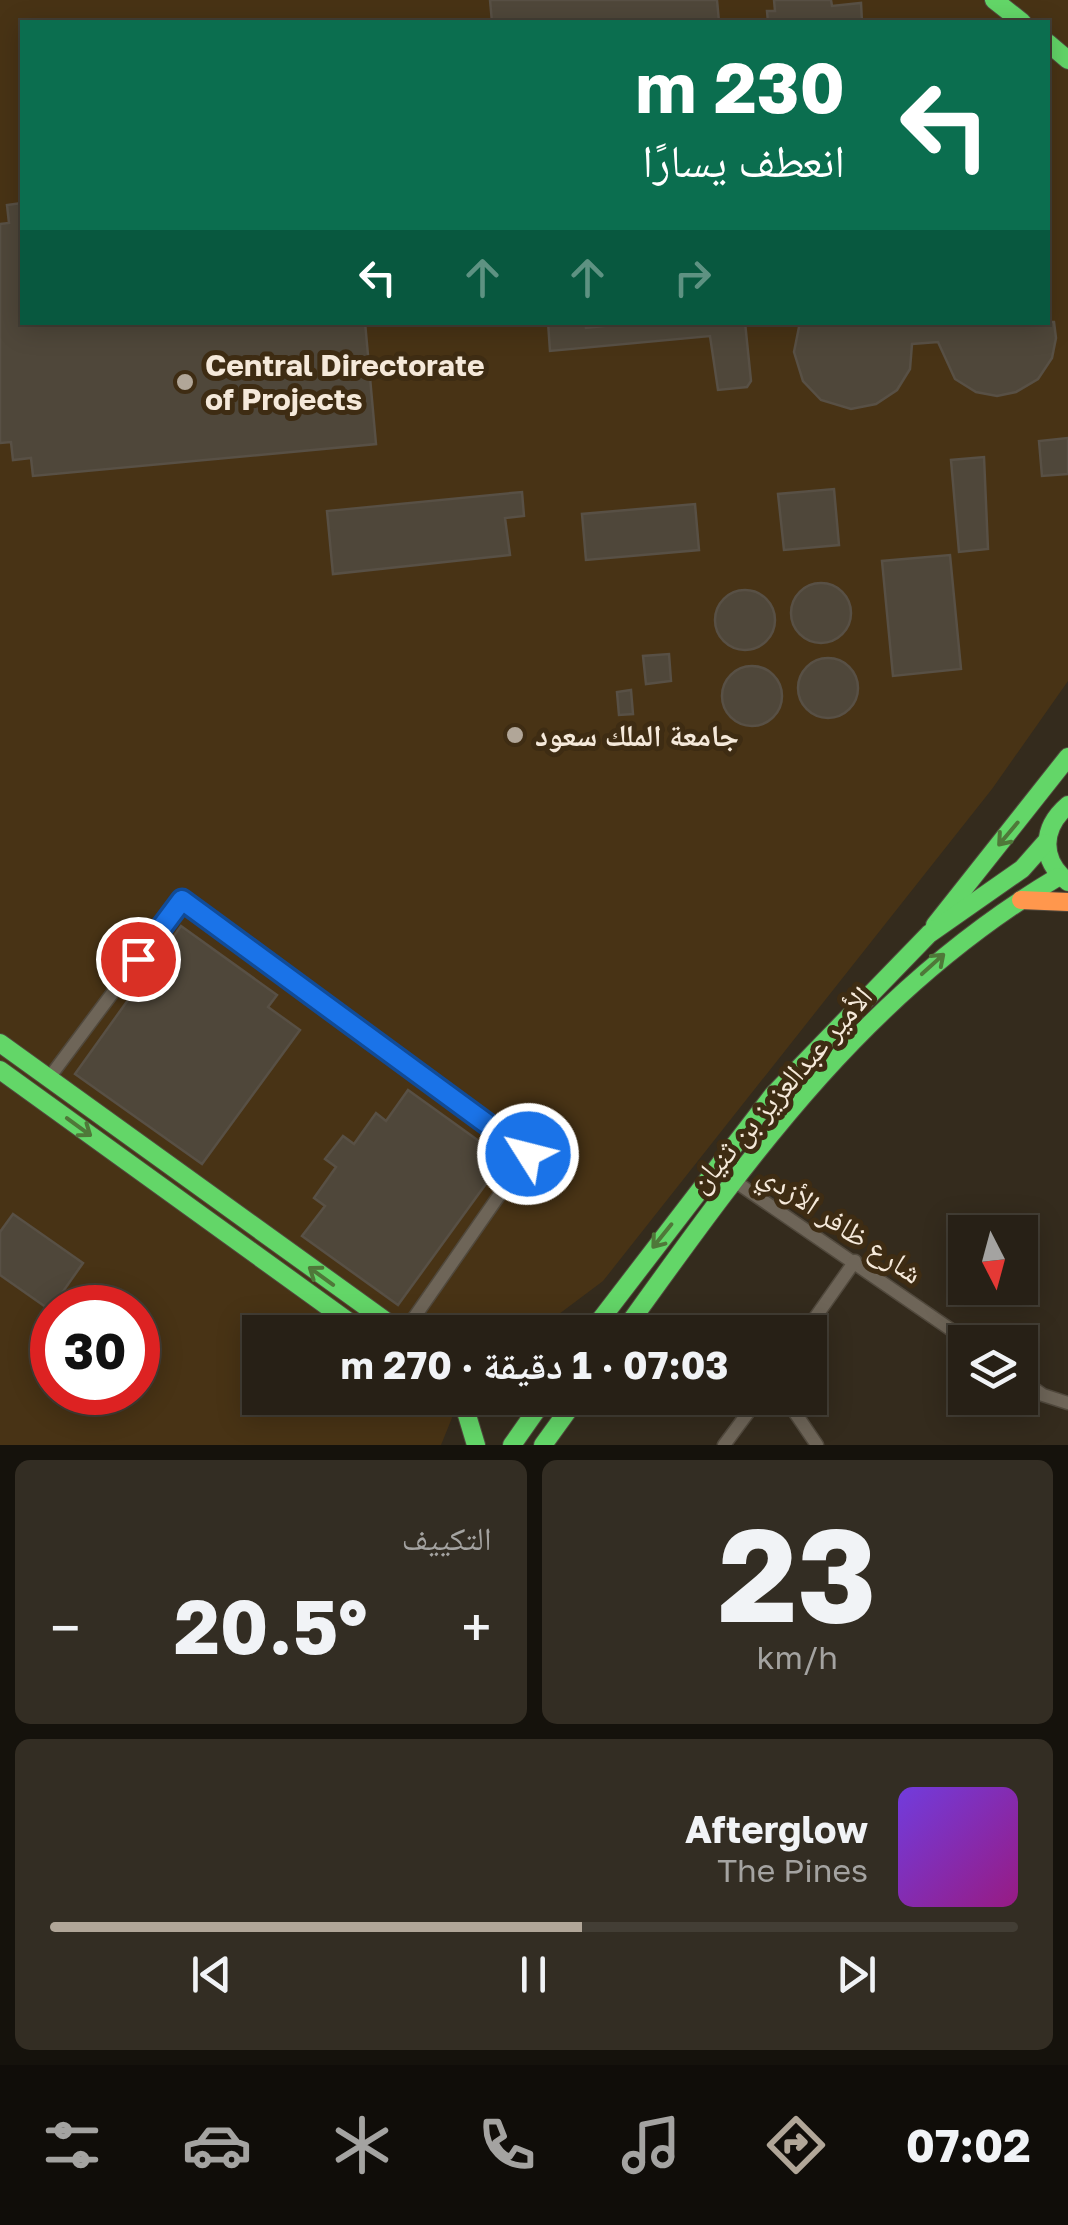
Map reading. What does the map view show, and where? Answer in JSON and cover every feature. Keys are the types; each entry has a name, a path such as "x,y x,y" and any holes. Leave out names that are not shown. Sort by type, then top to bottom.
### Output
{"main road":[{"path":"994,0 1019,20"},
{"name":"الأمير عبدالعزيز بن ثنيان","path":"602,1315 774,1096 929,934 1068,757"},
{"name":"الأمير عبدالعزيز بن ثنيان","path":"929,934 1022,869 1045,843 1050,823 1068,805"},
{"path":"1045,843 1048,861 1063,880"},
{"name":"الأمير عبدالعزيز بن ثنيان","path":"635,1315 733,1180 869,1021 1010,900 1063,880"},
{"path":"1010,900 1068,902"},
{"path":"0,1043 379,1315"},
{"path":"0,1070 340,1315"},
{"path":"592,1315 634,1270"},
{"path":"467,1415 476,1445"},
{"path":"512,1445 533,1415"},
{"path":"543,1445 564,1415"}],"street":[{"path":"49,1078 182,900 528,1154 415,1315"},
{"name":"شارع ظافر الأزدي","path":"733,1180 948,1327"},
{"path":"235,1240 248,1223"},
{"path":"817,1315 855,1261"},
{"path":"1038,1392 1068,1403"},
{"path":"724,1445 746,1415"},
{"path":"797,1415 817,1445"}],"shaded area":[{"name":"جامعة الملك سعود","path":"0,0 1068,0 1068,681 992,789 603,1281 558,1315 242,1315 242,1415 453,1415 441,1445 0,1445"}],"building":[{"path":"490,0 717,0 719,20 492,20"},
{"path":"774,0 831,0 832,6 861,3 862,20 768,20 767,11 775,11"},
{"name":"Central Directorate of Projects","path":"20,203 20,325 365,325 376,444 33,476 31,458 13,460 11,442 0,443 0,224 9,223 7,205"},
{"path":"1054,322 1056,338 1052,358 1038,379 1016,392 997,396 976,392 955,379 938,342 912,344 910,369 897,390 876,404 851,409 821,400 803,381 794,352 799,325"},
{"path":"548,325 745,325 751,381 747,387 718,390 710,336 550,351"},
{"path":"1068,438 1068,474 1042,476 1039,441"},
{"path":"984,457 988,549 959,552 951,460"},
{"path":"834,489 839,545 784,550 778,494"},
{"path":"522,492 524,516 505,518 510,555 333,574 327,511"},
{"path":"695,504 699,550 586,560 582,514"},
{"path":"950,555 961,669 893,676 882,561"},
{"path":"821,583 842,592 851,613 842,634 821,643 800,634 791,613 800,592"},
{"path":"745,590 766,599 775,620 766,641 745,650 724,641 715,620 724,599"},
{"path":"669,654 671,681 646,684 643,656"},
{"path":"828,658 849,667 858,688 849,709 828,718 807,709 798,688 807,667"},
{"path":"752,666 773,675 782,696 773,717 752,726 731,717 722,696 731,675"},
{"path":"631,690 633,714 619,715 617,692"},
{"path":"181,926 277,995 268,1007 300,1030 202,1164 75,1074"},
{"path":"408,1090 504,1159 398,1305 302,1236 325,1206 314,1198 336,1167 325,1159 343,1136 354,1144 376,1113 386,1121"},
{"path":"13,1214 83,1263 68,1285 30,1285 30,1296 0,1275 0,1232"}],"traffic: fast":[{"path":"994,0 1019,20"},
{"path":"1050,45 1068,60"},
{"path":"935,925 1068,757"},
{"path":"1068,805 1053,824 1047,844 1052,864 1068,882"},
{"path":"604,1315 773,1095 929,934 1022,869 1045,843"},
{"path":"635,1315 766,1140 870,1024 927,971 989,922 1058,877"},
{"path":"0,1043 377,1315"},
{"path":"0,1070 339,1315"},
{"path":"467,1415 476,1445"},
{"path":"512,1445 533,1415"},
{"path":"543,1445 565,1415"}],"traffic: slow":[{"path":"1021,900 1068,902"}],"place":[{"name":"Central Directorate of Projects","path":"185,382"},
{"name":"جامعة الملك سعود","path":"515,735"}],"route":[{"path":"138,959 182,900 528,1154"}]}
